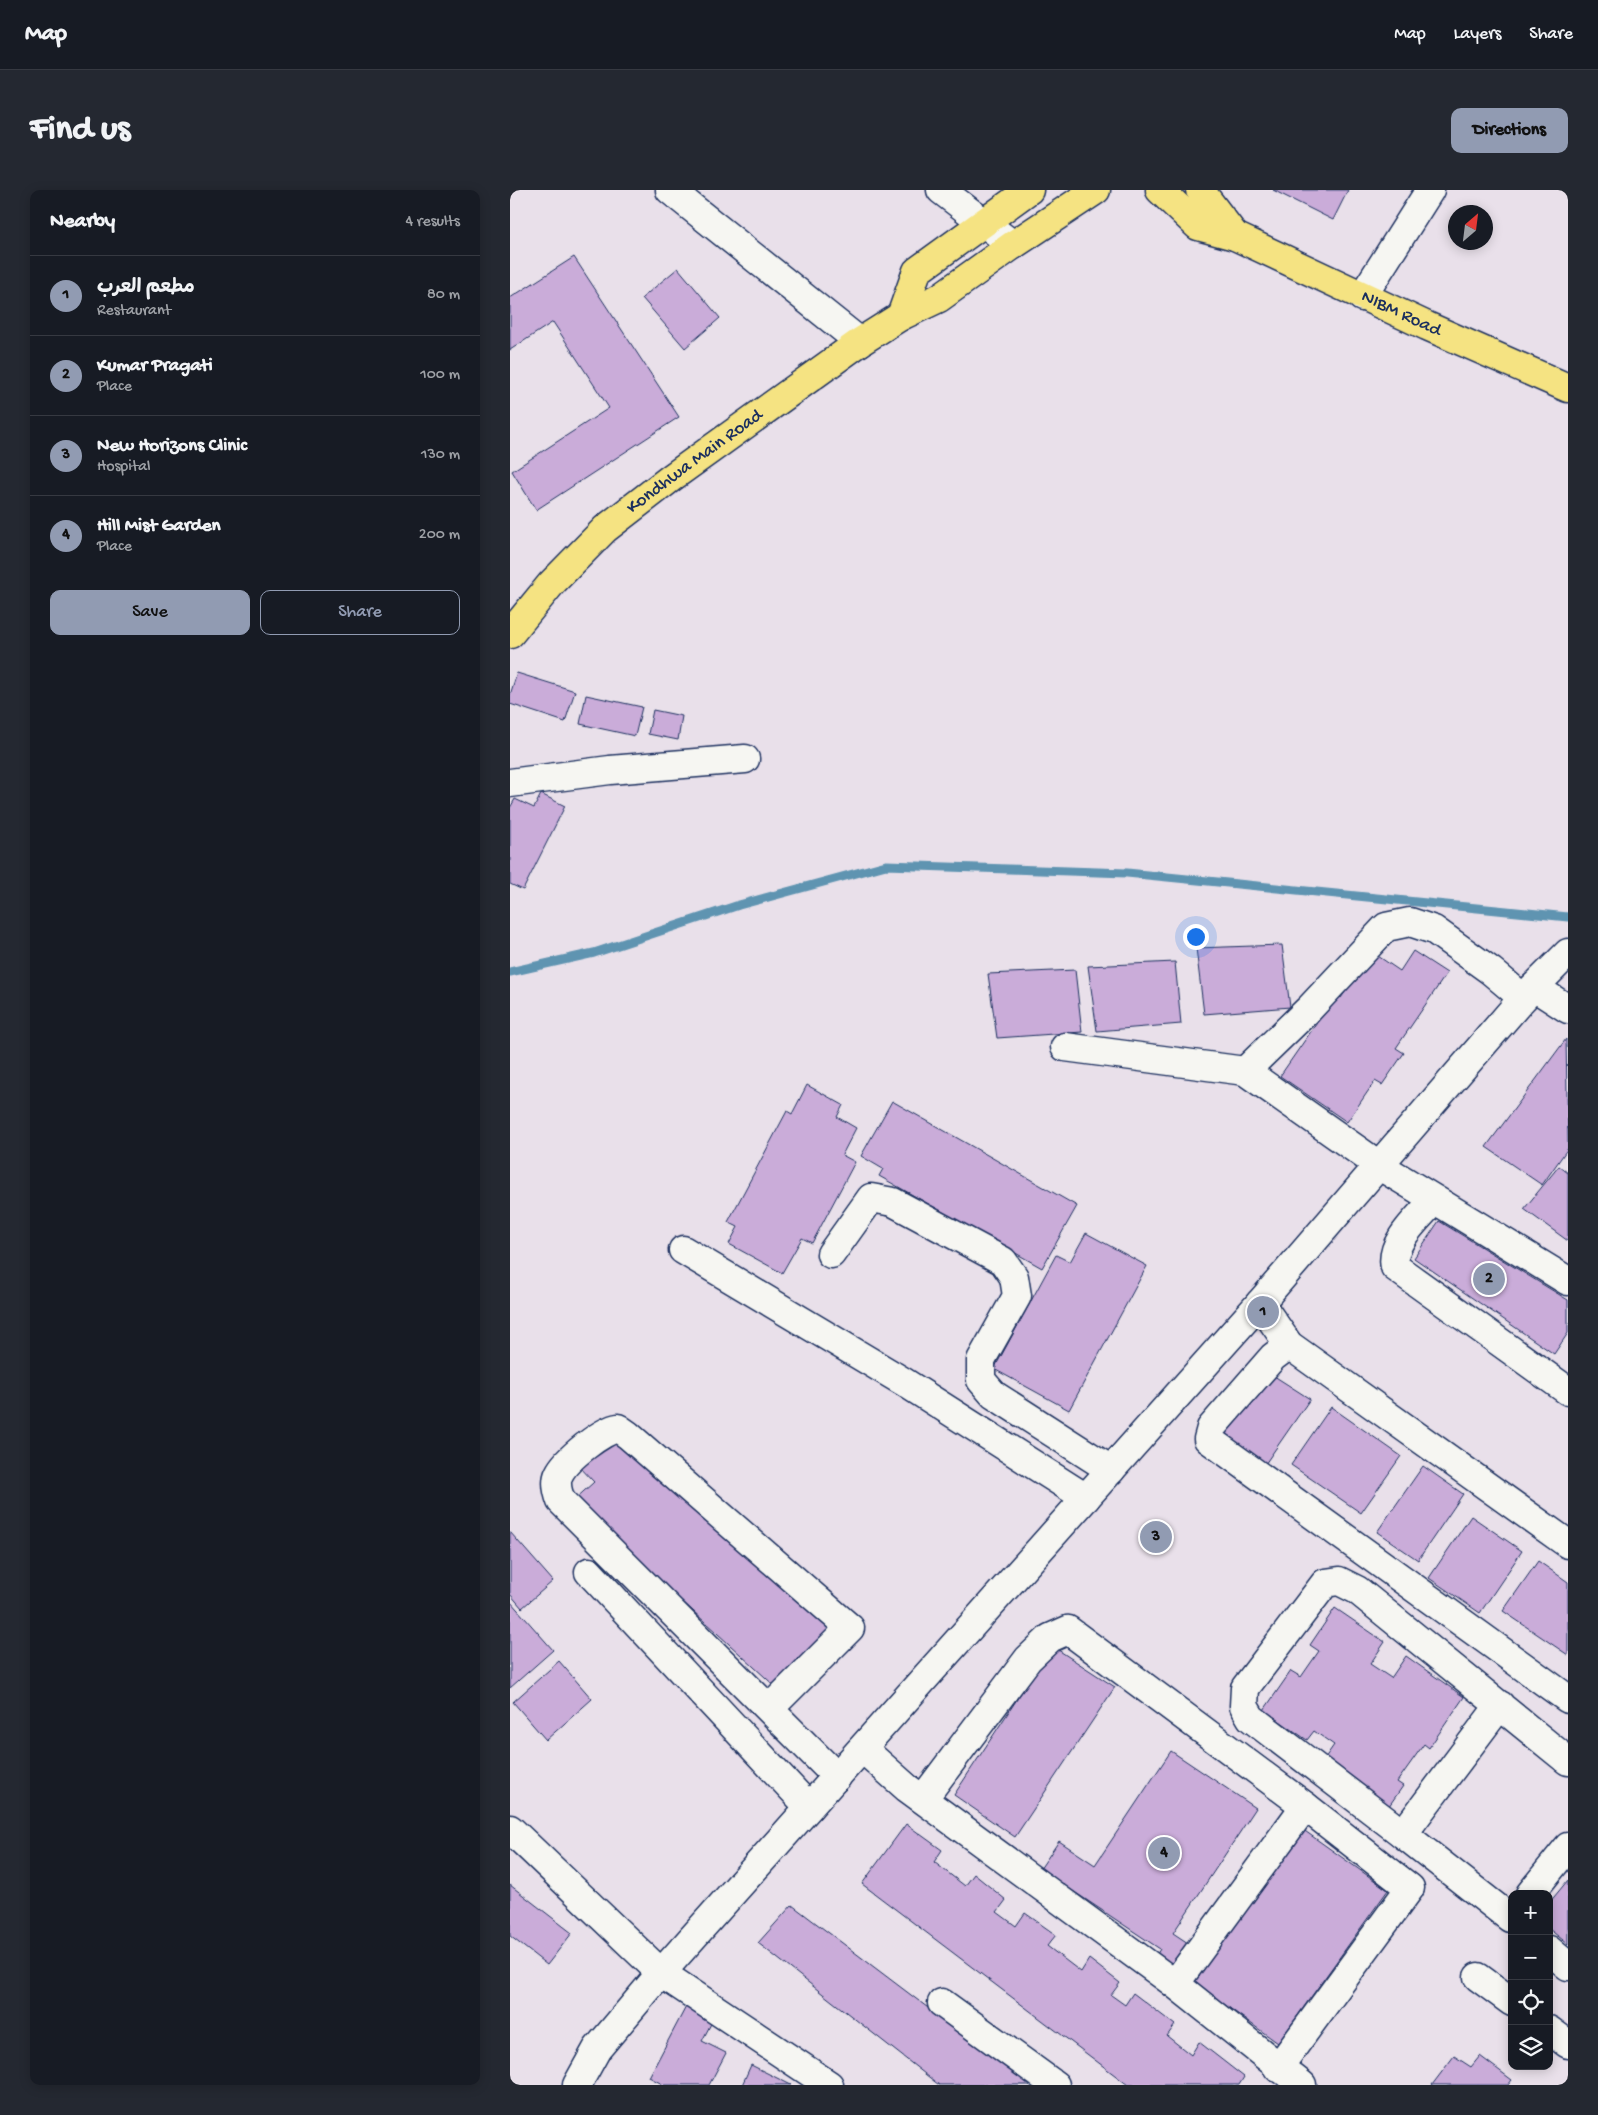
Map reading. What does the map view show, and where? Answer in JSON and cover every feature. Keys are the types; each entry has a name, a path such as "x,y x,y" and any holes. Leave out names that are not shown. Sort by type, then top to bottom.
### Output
{"main road":[{"path":"901,316 917,271 1029,190"},
{"name":"Kondhwa Main Road","path":"512,627 605,528 860,342 901,316 939,298 1013,245 1096,190"},
{"name":"NIBM Road","path":"1160,190 1198,226 1235,236 1362,296 1568,388"},
{"path":"1200,190 1235,236"}],"street":[{"path":"670,190 860,342"},
{"path":"941,190 1013,245"},
{"path":"1362,296 1430,190"},
{"path":"510,784 610,770 744,759"},
{"path":"1245,1071 1309,1009 1386,928 1410,922 1434,930 1491,971 1529,993 1568,1009"},
{"path":"577,2085 597,2049 661,1973 1260,1303 1529,993 1568,953"},
{"path":"1065,1047 1245,1071 1380,1166 1568,1281"},
{"path":"831,1254 871,1198 893,1202 1003,1261 1014,1277 1017,1296 981,1360 981,1380 994,1395 1111,1470"},
{"path":"1434,1200 1398,1244 1393,1258 1395,1267 1568,1390"},
{"path":"683,1250 904,1382 1086,1498"},
{"path":"1260,1303 1290,1345 1568,1544"},
{"path":"1290,1345 1273,1357 1211,1428 1208,1439 1568,1699"},
{"path":"770,1708 850,1628 628,1434 618,1428 608,1429 582,1449 559,1474 557,1491 561,1501 837,1777"},
{"path":"589,1572 809,1807"},
{"path":"1508,1916 1251,1718 1244,1706 1245,1688 1325,1582 1339,1580 1357,1590 1568,1761"},
{"path":"922,1799 1028,1659 1050,1638 1068,1630 1305,1806 1410,1888 1278,2068"},
{"path":"1402,1834 1500,1705"},
{"path":"863,1749 922,1799 1175,1984 1278,2068 1302,2085"},
{"path":"1175,1984 1305,1806"},
{"path":"510,1829 661,1973 830,2085"},
{"path":"1533,1890 1568,1847"},
{"path":"1553,1953 1568,1966"},
{"path":"1478,1976 1508,1999"},
{"path":"942,2004 1055,2085"},
{"path":"1553,2033 1568,2044"}],"building":[{"path":"1273,190 1348,190 1333,220"},
{"path":"574,257 679,417 536,510 512,471 609,408 553,322 510,350 510,298"},
{"path":"678,268 720,318 685,348 642,298"},
{"path":"517,673 575,691 565,722 510,704 510,695"},
{"path":"586,695 642,707 635,736 580,724"},
{"path":"653,710 682,716 678,740 648,734"},
{"path":"541,794 565,806 523,890 510,884 510,808 515,799 534,808"},
{"path":"1282,945 1290,1007 1204,1014 1196,948"},
{"path":"1413,951 1447,973 1396,1048 1404,1053 1382,1085 1375,1081 1347,1122 1280,1076 1337,994 1341,998 1372,952 1400,971"},
{"path":"1175,962 1181,1024 1097,1031 1088,966"},
{"path":"1075,970 1082,1032 997,1038 988,974"},
{"path":"1566,1039 1568,1148 1542,1185 1486,1147"},
{"path":"807,1085 843,1105 837,1117 856,1128 842,1155 855,1162 812,1243 802,1238 782,1273 729,1244 738,1227 728,1222 787,1111 792,1114"},
{"path":"892,1101 1077,1206 1042,1268 879,1176 883,1169 861,1156"},
{"path":"1559,1166 1568,1173 1568,1241 1524,1209"},
{"path":"1439,1221 1568,1300 1568,1333 1554,1354 1414,1258"},
{"path":"1086,1233 1147,1266 1069,1410 994,1369 1056,1255 1070,1262"},
{"path":"1271,1374 1310,1399 1263,1467 1218,1435"},
{"path":"1331,1407 1401,1456 1361,1513 1291,1465"},
{"path":"609,1434 834,1630 778,1689 573,1501 594,1482 578,1465"},
{"path":"1423,1466 1463,1494 1418,1560 1377,1532"},
{"path":"1471,1516 1522,1551 1480,1613 1429,1578"},
{"path":"510,1532 553,1581 522,1608 510,1594"},
{"path":"1538,1561 1568,1582 1568,1655 1503,1611"},
{"path":"510,1601 553,1650 510,1688"},
{"path":"1335,1608 1385,1642 1370,1664 1391,1678 1406,1656 1464,1697 1429,1748 1424,1744 1397,1782 1403,1786 1384,1813 1318,1768 1334,1745 1314,1731 1307,1740 1264,1710 1291,1671 1301,1677 1319,1651 1310,1645"},
{"path":"1052,1646 1115,1687 1015,1837 954,1795"},
{"path":"559,1661 592,1699 546,1740 513,1702"},
{"path":"1171,1751 1256,1808 1173,1933 1191,1945 1171,1975 1152,1962 1160,1949 1040,1869 1059,1841 1095,1865"},
{"path":"906,1824 942,1850 934,1862 965,1886 974,1874 1006,1900 997,1912 1016,1926 1025,1913 1056,1935 1047,1946 1081,1972 1089,1959 1120,1983 1111,1995 1125,2005 1133,1993 1175,2025 1167,2036 1191,2055 1199,2042 1244,2077 1239,2085 1128,2085 862,1884"},
{"path":"1302,1829 1388,1890 1278,2043 1192,1981"},
{"path":"1568,1880 1568,1944 1553,1932 1553,1898"},
{"path":"510,1885 572,1933 547,1965 510,1936"},
{"path":"792,1905 1030,2085 939,2085 758,1943"},
{"path":"689,2001 715,2016 702,2041 726,2053 709,2085 664,2085 649,2077"},
{"path":"1454,2056 1471,2067 1480,2056 1512,2080 1508,2085 1432,2085"},
{"path":"751,2065 791,2085 742,2085"}],"waterway":[{"path":"510,972 594,953 739,905 886,865 1127,873 1568,917"}],"place":[{"name":"Kumar Pragati","path":"1489,1279"},
{"name":"مطعم العرب","path":"1263,1312"},
{"name":"New Horizons Clinic","path":"1156,1537"},
{"name":"Hill Mist Garden","path":"1164,1853"}]}
